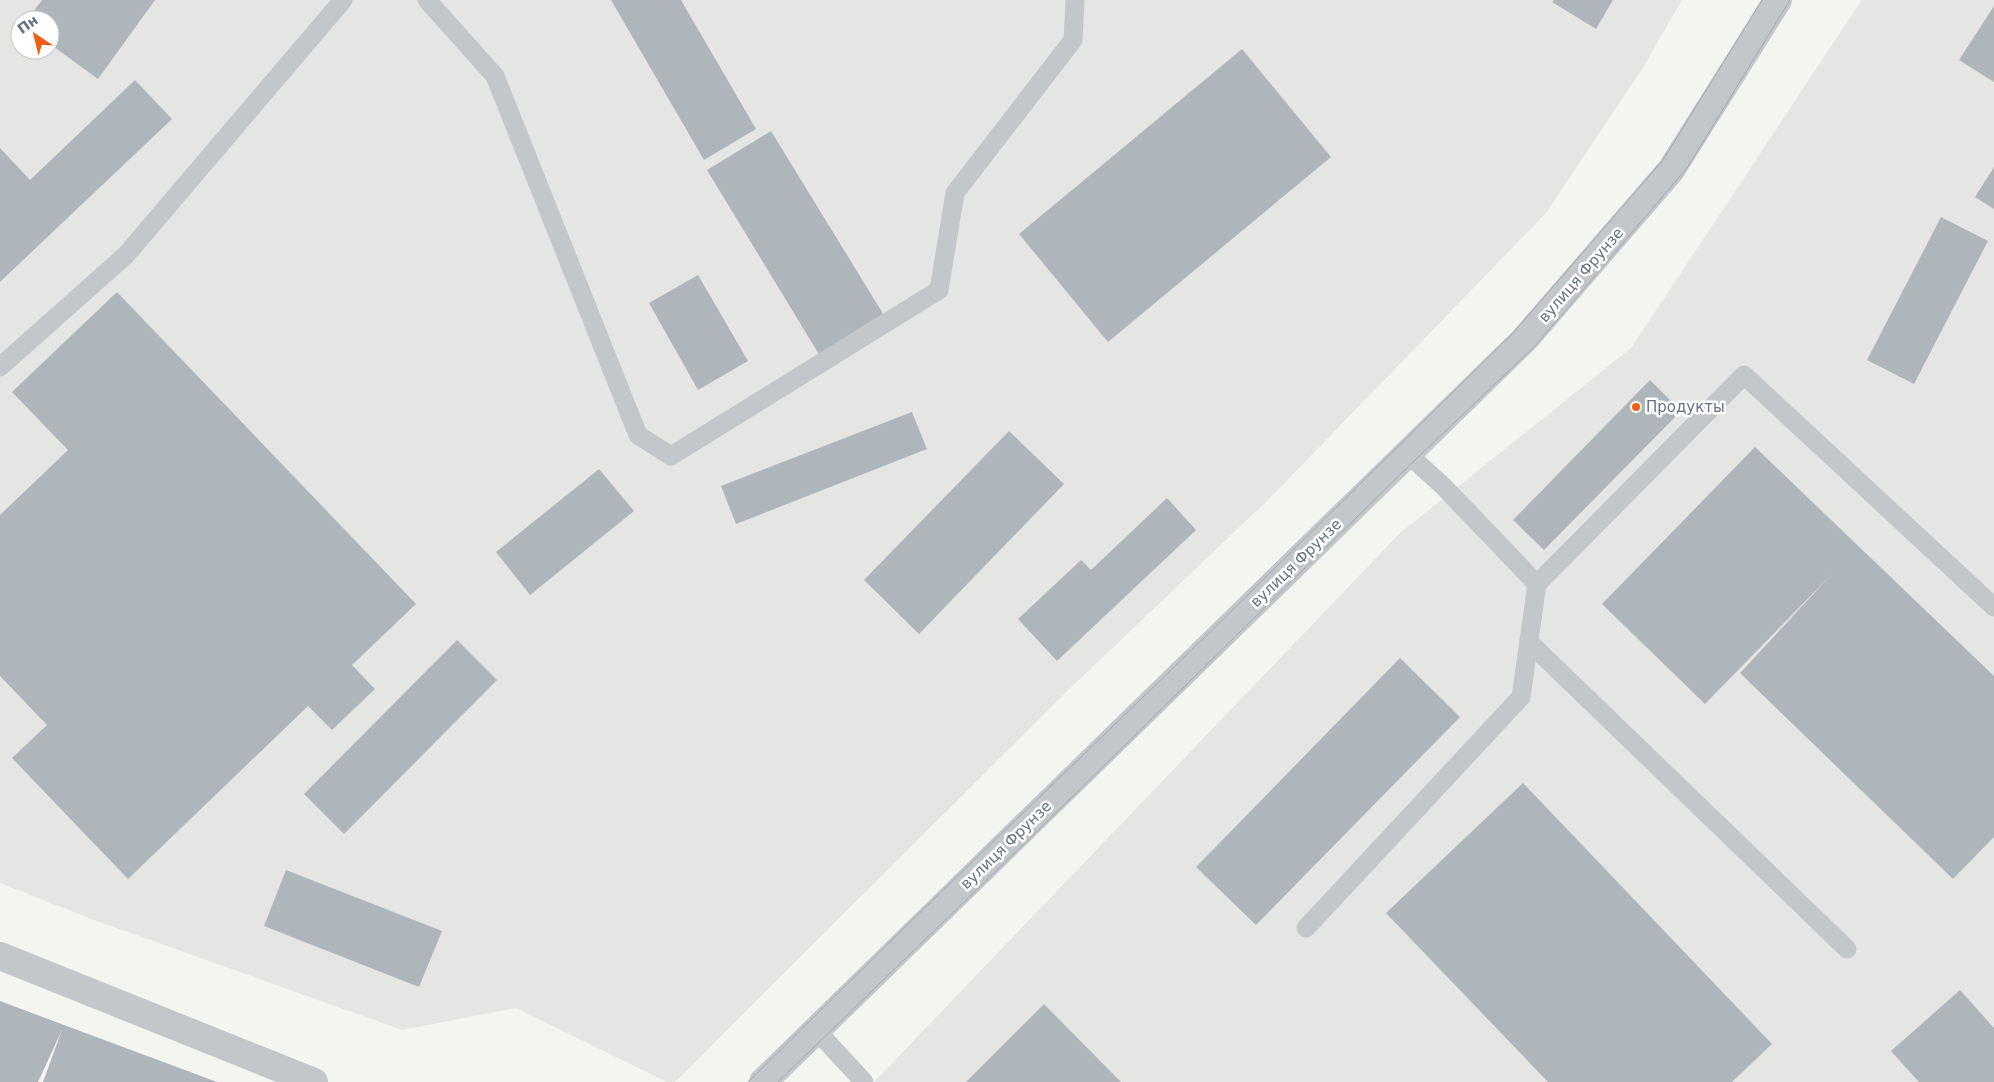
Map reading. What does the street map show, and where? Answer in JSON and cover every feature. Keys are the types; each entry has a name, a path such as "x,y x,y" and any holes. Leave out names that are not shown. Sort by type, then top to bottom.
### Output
{"street":[{"name":"вулиця Фрунзе","path":"763,1082 1524,340 1671,170 1778,0"},
{"path":"0,956 314,1082"}],"lane":[{"path":"0,367 126,255 343,0"},
{"path":"427,0 495,76 638,435 671,456 939,290 955,192 1073,40 1075,0"},
{"path":"1306,928 1521,697 1537,584 1744,375 1994,607"},
{"path":"1408,454 1444,487 1537,584"},
{"path":"1529,642 1847,949"},
{"path":"816,1030 864,1082"}],"shaded area":[{"path":"0,0 1682,0 1642,69 1546,213 1268,500 1061,697 675,1082 667,1082 516,1008 402,1030 94,920 0,883"},
{"path":"1862,0 1994,0 1994,1082 874,1082 1400,533 1631,348"}],"building":[{"path":"42,0 155,0 98,79 60,51 60,10 34,10"},
{"path":"611,0 681,0 756,129 704,160"},
{"path":"1554,0 1613,0 1596,29 1552,2"},
{"path":"1994,6 1994,82 1959,60"},
{"path":"1242,49 1331,157 1108,342 1019,234"},
{"path":"135,80 172,119 0,282 0,148 30,180"},
{"path":"771,131 885,317 820,356 707,170"},
{"path":"1994,167 1994,209 1975,197"},
{"path":"1941,217 1988,241 1914,384 1867,360"},
{"path":"698,275 748,361 698,390 649,303"},
{"path":"117,292 416,604 352,665 375,689 332,730 308,706 128,879 12,758 47,725 0,676 0,515 68,450 12,392"},
{"path":"1650,380 1681,411 1544,550 1513,520"},
{"path":"912,412 927,449 736,524 721,486"},
{"path":"1009,431 1064,484 919,634 864,580"},
{"path":"1755,447 1994,676 1994,837 1953,879 1740,673 1832,574 1705,704 1602,604"},
{"path":"599,469 634,511 530,595 496,552"},
{"path":"1167,498 1196,530 1057,661 1018,619 1081,560 1091,570"},
{"path":"457,640 497,680 344,834 304,794"},
{"path":"1400,658 1460,717 1256,925 1196,867"},
{"path":"1523,783 1772,1044 1732,1082 1548,1082 1386,913"},
{"path":"286,870 442,931 419,987 264,926"},
{"path":"1960,990 1994,1028 1994,1082 1919,1082 1891,1051"},
{"path":"0,1001 217,1082 43,1082 62,1030 38,1082 0,1082"},
{"path":"1044,1004 1121,1082 966,1082"}],"tram line":[{"path":"748,1082 904,928 1201,641 1513,333 1663,160 1762,0"},
{"path":"778,1082 1065,804 1415,460 1535,346 1687,168 1790,0"}],"place":[{"name":"Продукты","path":"1636,407"}]}
